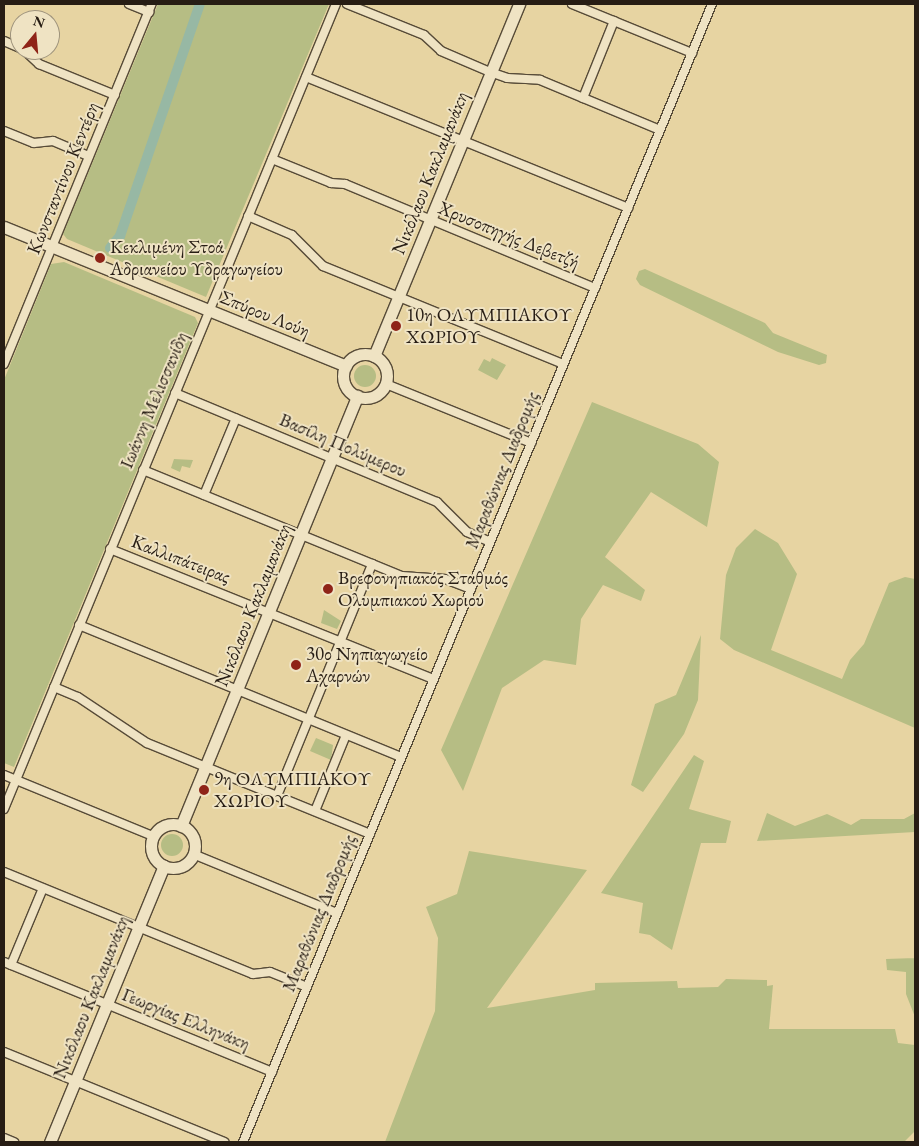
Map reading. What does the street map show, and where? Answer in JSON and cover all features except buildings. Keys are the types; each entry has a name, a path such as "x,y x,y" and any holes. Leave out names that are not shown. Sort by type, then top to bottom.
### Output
{"street":[{"path":"129,4 149,12"},
{"name":"Κωνσταντίνου Κεντέρη","path":"4,364 152,4"},
{"name":"Ιωάννη Μελισσανίδη","path":"4,809 336,4"},
{"path":"347,4 424,35 440,51 490,72 507,78 540,80 660,130"},
{"name":"Νικόλαου Κακλαμανάκη","path":"374,356 519,4"},
{"path":"572,4 692,53"},
{"name":"Μαραθώνιας Διαδρομής","path":"243,1142 712,4"},
{"path":"583,98 614,21"},
{"path":"35,60 39,64 115,95"},
{"path":"306,77 628,208"},
{"path":"4,131 34,143 53,141 89,156"},
{"name":"Χρυσοπηγής Δεβετζή","path":"272,159 331,183 344,184 595,288"},
{"path":"248,216 292,235 324,266 564,364"},
{"name":"Σπύρου Λούη","path":"4,227 346,366"},
{"path":"357,355 374,356 386,370 386,384 371,397 357,396 344,383 346,366 357,355"},
{"path":"386,384 531,444"},
{"name":"Βασίλη Πολύμερου","path":"175,393 437,502 467,532 490,542"},
{"name":"Νικόλαου Κακλαμανάκη","path":"181,826 357,396"},
{"path":"204,495 236,418"},
{"path":"143,470 402,576 446,579 471,589"},
{"name":"Καλλιπάτειρας","path":"110,549 269,611 434,679"},
{"path":"277,796 372,564"},
{"path":"79,625 401,758"},
{"path":"54,687 78,697 146,743 370,834"},
{"path":"315,812 346,735"},
{"path":"4,775 153,836"},
{"path":"181,826 193,838 193,854 181,866 164,866 151,850 153,836 162,827 181,826"},
{"path":"193,854 337,913"},
{"name":"Νικόλαου Κακλαμανάκη","path":"50,1142 164,866"},
{"path":"4,872 253,974 270,972 307,986"},
{"path":"7,963 43,888"},
{"name":"Γεωργίας Ελληνάκη","path":"7,963 272,1072"},
{"path":"4,1052 224,1142"},
{"path":"4,1138 14,1142"}],"green space":[{"path":"158,4 329,4 206,297 67,239 63,234"},
{"path":"64,262 195,317 198,323 14,767 4,763 4,380 51,264"},
{"path":"645,269 765,323 773,333 827,355 826,363 819,365 778,352 640,285 636,279 639,271"},
{"path":"492,358 506,365 497,380 478,370 484,359 490,362"},
{"path":"365,365 373,368 376,376 373,384 365,387 357,384 354,376 357,368"},
{"path":"592,402 698,444 719,462 707,527 651,492 605,557 645,590 641,601 603,585 581,619 576,665 544,660 502,688 463,791 441,750"},
{"path":"174,459 193,460 190,468 182,466 180,472 171,468"},
{"path":"755,529 778,543 797,574 771,650 842,679 850,660 864,644 889,583 905,577 915,579 915,728 734,650 720,639 726,575 736,548"},
{"path":"324,610 341,621 337,629 321,623"},
{"path":"701,635 698,700 684,734 643,792 631,785 655,704 676,695"},
{"path":"316,738 333,745 331,760 310,751"},
{"path":"694,755 704,761 689,809 731,821 726,843 701,843 672,950 650,935 639,933 643,903 601,893"},
{"path":"767,813 795,826 827,814 851,825 861,819 904,819 915,813 915,832 757,841"},
{"path":"172,834 180,837 183,845 180,853 172,856 164,853 161,845 164,837"},
{"path":"469,851 587,870 487,1008 595,990 595,983 677,981 678,988 718,987 726,979 767,980 767,986 773,985 769,1029 895,1029 898,1043 915,1045 915,1131 904,1142 385,1142 435,1011 438,938 426,907 457,894"},
{"path":"915,958 915,1017 906,994 906,972 887,970 886,959"}],"waterway":[{"path":"110,248 120,236 200,4"}],"place":[{"name":"Κεκλιμένη Στοά Αδριανείου Υδραγωγείου","path":"100,258"},
{"name":"10η ΟΛΥΜΠΙΑΚΟΥ ΧΩΡΙΟΥ","path":"396,326"},
{"name":"Βρεφονηπιακός Σταθμός Ολυμπιακού Χωριού","path":"328,589"},
{"name":"30ο Νηπιαγωγείο Αχαρνών","path":"296,665"},
{"name":"9η ΟΛΥΜΠΙΑΚΟΥ ΧΩΡΙΟΥ","path":"204,790"}]}
